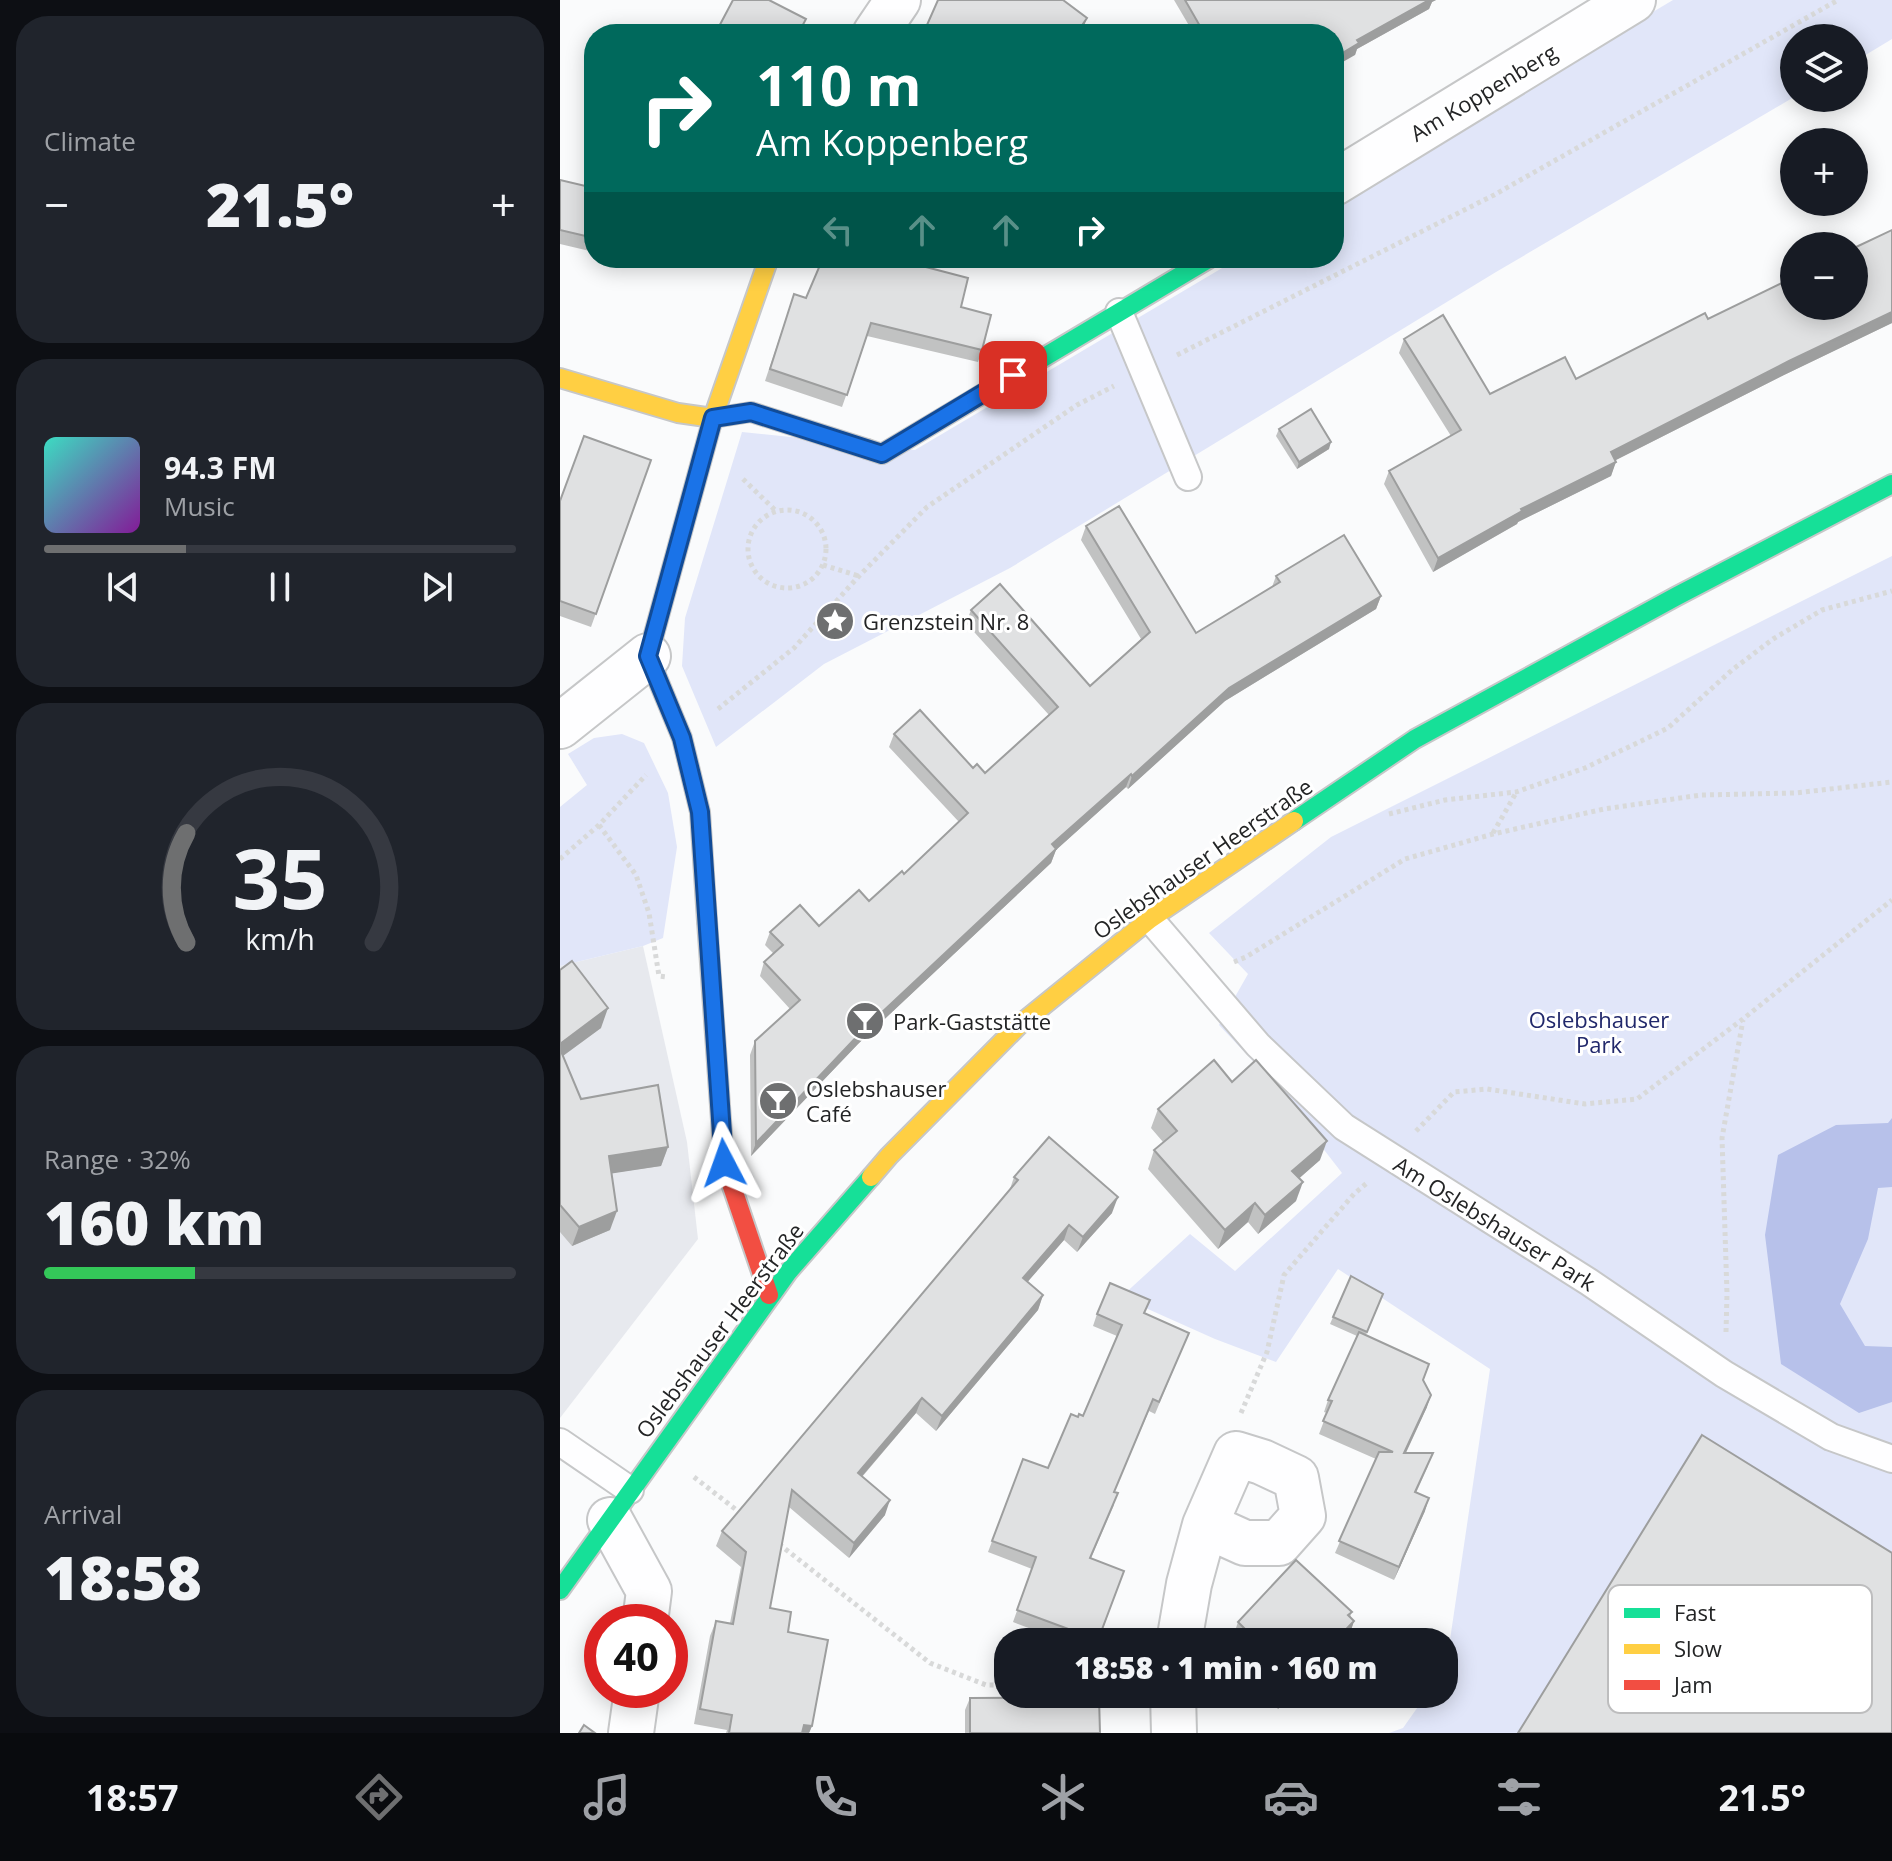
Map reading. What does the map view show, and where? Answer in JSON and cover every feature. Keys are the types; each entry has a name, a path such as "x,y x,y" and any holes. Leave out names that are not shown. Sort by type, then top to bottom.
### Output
{"street":[{"path":"882,24 898,0"},
{"name":"Am Koppenberg","path":"1344,177 1633,0"},
{"path":"560,726 648,656 713,418 766,268"},
{"path":"560,378 678,413 713,418 751,412 882,454 1193,268"},
{"name":"Oslebshauser Heerstraße","path":"560,1590 769,1295 889,1156 1018,1026 1150,919 1415,739 1677,596 1892,484"},
{"path":"648,656 682,738 700,812 724,1163 769,1295"},
{"path":"1181,1628 1189,1584 1205,1525 1236,1454 1296,1478 1303,1516 1279,1543 1245,1543 1205,1525"},
{"path":"620,1505 649,1591 647,1604"},
{"path":"631,1733 634,1708"},
{"path":"1173,1708 1174,1733"}],"lane":[{"path":"1119,312 1188,477"},
{"name":"Am Oslebshauser Park","path":"1150,919 1258,1045 1344,1127 1589,1282 1724,1374 1831,1437 1892,1459"},
{"path":"560,1442 620,1505"}],"path":[{"path":"560,859 599,825 682,738 794,648 927,507 1077,405 1494,195 1838,0"},
{"path":"788,510 801,513 818,526 824,538 826,551 823,565 810,580 798,586 785,588 766,582 752,566 748,553 749,539 764,517 788,510"},
{"path":"823,565 859,576"},
{"path":"1386,814 1445,800 1516,792 1585,768 1668,728 1732,670 1773,639 1822,610 1892,591"},
{"path":"1200,977 1246,957 1405,859 1493,834 1604,809 1701,795 1795,793 1892,782"},
{"path":"1493,834 1516,792"},
{"path":"599,825 636,875 649,913 659,976 712,980"},
{"path":"1236,1454 1240,1415 1267,1352 1284,1275 1354,1194 1454,1092 1487,1089 1585,1104 1637,1099 1892,900"},
{"path":"1724,1374 1727,1294 1722,1138 1743,1019"},
{"path":"659,1449 745,1518"},
{"path":"770,1537 930,1663 986,1685 994,1685"}],"shaded area":[{"path":"643,946 687,1142 698,1239 560,1418 560,966"}],"green space":[{"path":"1673,0 1892,0 1892,39 1868,54 1868,24 1780,24 1780,105 1496,272 1010,568 824,664 716,747 682,666 685,618 742,432 915,450 1222,268 1344,268 1344,196"},
{"name":"Oslebshauser Park","path":"1892,556 1892,1733 1389,1733 1403,1728 1417,1708 1458,1708 1458,1628 1452,1628 1490,1369 1338,1269 1276,1362 1121,1297 1190,1234 1235,1271 1342,1173 1267,1076 1219,1025 1248,974 1209,933 1331,837"},
{"path":"622,734 644,743 668,793 677,847 663,938 643,946 560,966 560,807 587,785 568,754 594,738"}],"water":[{"path":"1892,1118 1892,1187 1878,1188 1868,1239 1840,1304 1865,1346 1892,1347 1892,1402 1859,1413 1781,1364 1765,1235 1778,1155 1836,1125 1888,1123"}],"building":[{"path":"733,0 769,0 806,19 803,24 720,24"},
{"path":"938,0 1063,0 1087,18 1083,24 927,24"},
{"path":"1185,0 1429,0 1357,40 1359,43 1344,52 1344,24 1199,24"},
{"path":"560,180 584,186 584,236 560,230"},
{"path":"1892,230 1892,312 1611,452 1616,462 1521,509 1438,558 1389,471 1461,430 1404,339 1443,315 1490,394 1565,357 1576,379 1705,313 1708,319 1780,284 1780,320 1868,320 1868,241"},
{"path":"819,268 930,268 968,278 961,307 991,315 982,350 871,323 847,395 770,369 794,294 806,298"},
{"path":"1311,409 1331,442 1299,462 1279,429"},
{"path":"584,436 651,460 596,614 560,601 560,501"},
{"path":"1119,506 1196,633 1280,582 1276,576 1344,535 1381,596 1229,688 1052,844 1056,849 863,1030 756,1143 755,1041 800,1000 764,962 783,945 770,932 800,905 819,926 859,890 869,901 902,871 904,874 968,813 894,734 920,710 973,768 977,764 985,773 1058,707 971,610 1000,584 1090,686 1150,632 1086,526"},
{"path":"572,961 608,1008 560,1044 560,970"},
{"path":"560,1049 581,1099 658,1085 668,1147 609,1156 617,1211 579,1227 560,1205"},
{"path":"1214,1060 1232,1082 1256,1060 1327,1141 1292,1171 1303,1182 1265,1215 1255,1203 1225,1230 1154,1150 1177,1131 1158,1109"},
{"path":"1049,1137 1118,1197 1083,1237 1069,1225 1023,1278 1043,1295 942,1416 922,1398 858,1473 890,1500 854,1543 792,1490 770,1608 791,1612 788,1632 828,1640 812,1726 804,1725 802,1733 729,1733 732,1715 700,1709 716,1621 733,1624 746,1552 722,1531 1018,1180 1014,1177"},
{"path":"1351,1276 1383,1294 1367,1332 1333,1317"},
{"path":"1110,1283 1150,1300 1144,1313 1189,1333 1159,1402 1153,1399 1090,1558 1124,1571 1103,1628 1066,1628 1017,1610 1036,1557 992,1541 1023,1459 1048,1468 1071,1414 1083,1416 1122,1325 1097,1314"},
{"path":"1359,1332 1429,1364 1423,1380 1431,1395 1404,1453 1433,1453 1415,1492 1429,1498 1399,1567 1339,1541 1379,1452 1393,1452 1323,1421 1332,1401 1328,1400"},
{"path":"1702,1435 1892,1553 1892,1733 1518,1733 1608,1587 1608,1713 1872,1713 1872,1585 1609,1585"},
{"path":"1296,1560 1352,1612 1348,1615 1354,1621 1347,1628 1244,1628 1238,1622"},
{"path":"970,1698 994,1698 994,1708 1099,1708 1100,1733 970,1733"},
{"path":"584,1725 595,1733 579,1733"}],"traffic: fast":[{"path":"867,449 882,454 1193,268"},
{"path":"1294,821 1415,739 1677,596 1892,484"},
{"path":"560,1590 788,1272 871,1177"}],"traffic: slow":[{"path":"707,921 700,812 682,738 648,656 713,418 766,268"},
{"path":"560,378 678,413 713,418 751,412 867,449"},
{"path":"871,1177 1018,1026 1150,919 1294,821"}],"traffic: jam":[{"path":"707,921 724,1163 769,1295"}],"place":[{"name":"Grenzstein Nr. 8","path":"835,621"},
{"name":"Park-Gaststätte","path":"865,1021"},
{"name":"Oslebshauser Café","path":"778,1101"}],"route":[{"path":"724,1163 700,812 682,738 648,656 713,418 751,412 882,454 1013,375"}]}
